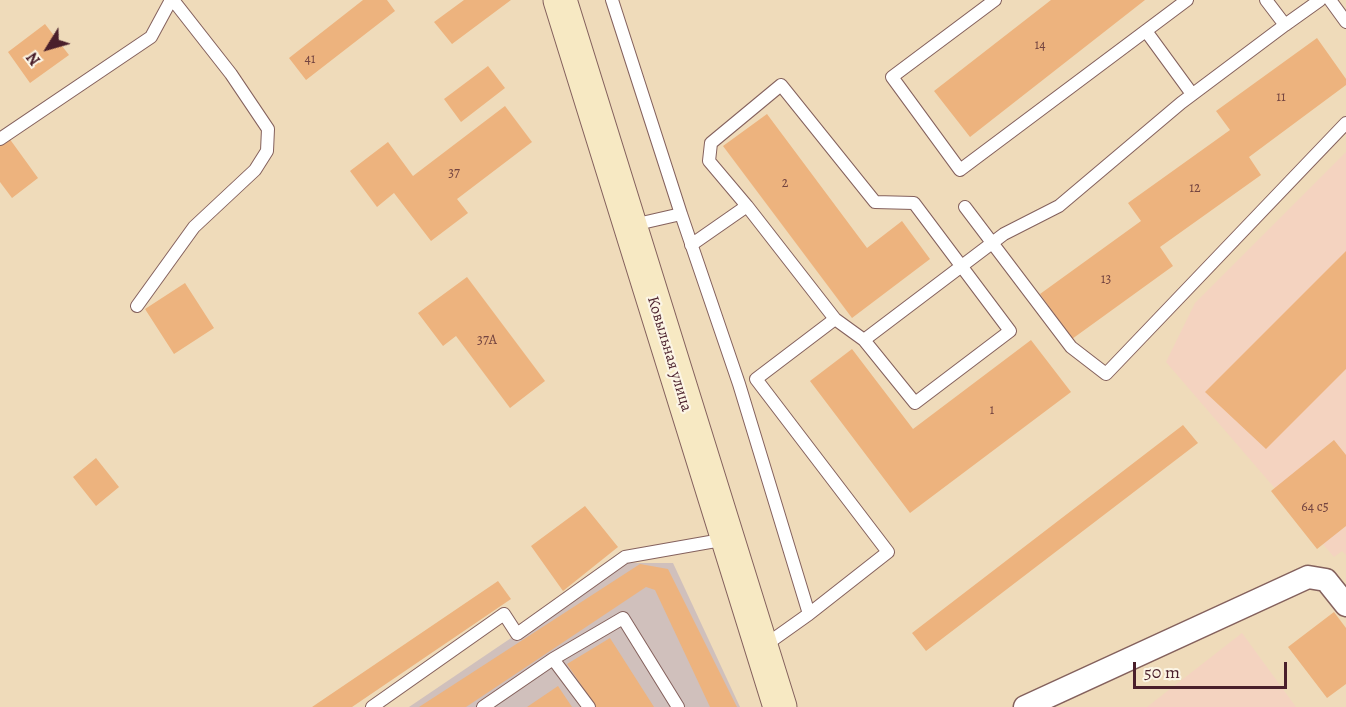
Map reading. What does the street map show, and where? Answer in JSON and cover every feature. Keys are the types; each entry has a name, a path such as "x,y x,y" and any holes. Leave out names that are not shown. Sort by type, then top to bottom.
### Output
{"main road":[{"name":"Ковыльная улица","path":"560,0 780,707"}],"street":[{"path":"1024,707 1308,577 1326,580 1346,605"}],"lane":[{"path":"0,139 151,37 172,0 231,74 268,129 267,151 255,170 194,227 137,306"},
{"path":"612,0 691,245 739,384 809,614"},
{"path":"995,0 981,4 892,77 960,170 1187,0"},
{"path":"1266,0 1286,25"},
{"path":"864,340 991,243 1059,206 1192,94 1320,0"},
{"path":"1330,0 1346,22"},
{"path":"1146,31 1192,94"},
{"path":"781,85 875,202 914,202 1010,331 915,404 864,340 835,319 747,206 709,161 711,143 781,85"},
{"path":"964,207 1071,347 1106,374 1346,123"},
{"path":"691,245 747,206"},
{"path":"630,226 681,214"},
{"path":"739,384 756,379 835,319"},
{"path":"756,379 888,552 761,649"},
{"path":"372,707 504,615 517,634 625,556 727,539"},
{"path":"483,707 553,659 623,618 678,707"},
{"path":"553,659 589,707"}],"shaded area":[{"path":"1346,152 1346,555 1342,551 1334,557 1166,362 1195,303"},
{"path":"622,563 673,563 740,707 409,707"},
{"path":"1242,633 1296,707 1147,707"}],"building":[{"path":"363,0 387,0 395,11 306,80 289,58"},
{"path":"464,0 511,0 452,44 434,22"},
{"path":"1051,0 1145,0 970,137 934,91"},
{"path":"45,24 69,55 30,83 8,52"},
{"path":"1317,38 1346,79 1346,85 1249,157 1261,175 1160,247 1173,266 1072,339 1040,294 1141,221 1128,203 1230,130 1216,111"},
{"path":"488,66 505,88 461,122 444,99"},
{"path":"505,106 532,142 457,199 468,213 431,241 394,193 377,207 350,171 388,142 413,176"},
{"path":"767,114 867,248 902,221 930,259 852,318 723,146"},
{"path":"9,138 38,178 12,198 0,182 0,145"},
{"path":"1346,251 1346,369 1266,449 1205,392"},
{"path":"467,277 545,381 510,408 456,336 443,346 418,313"},
{"path":"185,283 214,328 174,354 145,309"},
{"path":"1031,340 1071,392 910,513 810,381 852,349 913,429"},
{"path":"1183,425 1198,443 926,651 912,633"},
{"path":"1334,440 1346,455 1346,526 1317,549 1271,491"},
{"path":"96,458 119,487 96,506 73,477"},
{"path":"585,506 618,547 563,591 531,546"},
{"path":"640,564 668,569 737,707 710,707 655,590 646,587 466,707 419,707"},
{"path":"498,581 511,599 352,707 312,707"},
{"path":"1334,612 1346,628 1346,684 1327,698 1288,647"},
{"path":"610,638 654,707 596,707 567,664"},
{"path":"558,686 572,707 527,707"}]}
